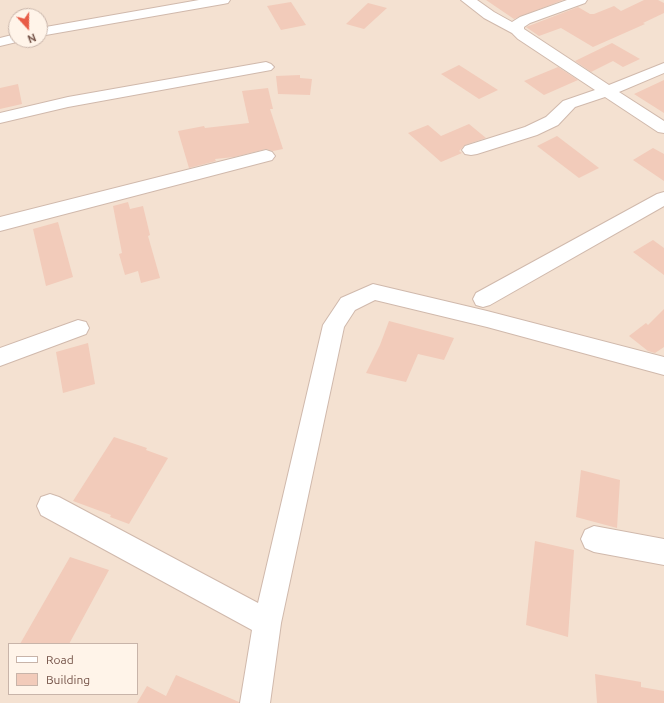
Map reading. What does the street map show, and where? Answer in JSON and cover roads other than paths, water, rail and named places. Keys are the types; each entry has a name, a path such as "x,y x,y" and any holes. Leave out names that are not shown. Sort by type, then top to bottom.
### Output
{"street":[{"path":"48,31 223,0"},
{"path":"468,0 489,15 517,30 523,36 664,128"},
{"path":"517,30 517,25 525,20 580,0"},
{"path":"0,118 68,102 266,67"},
{"path":"471,150 531,131 552,121 568,104 607,91 664,68"},
{"path":"0,224 266,156"},
{"path":"483,299 664,198"},
{"path":"254,703 267,623 334,325 348,304 373,292 487,319 664,366"},
{"path":"0,357 78,328"},
{"path":"50,506 267,623"},
{"path":"594,539 664,552"}]}
